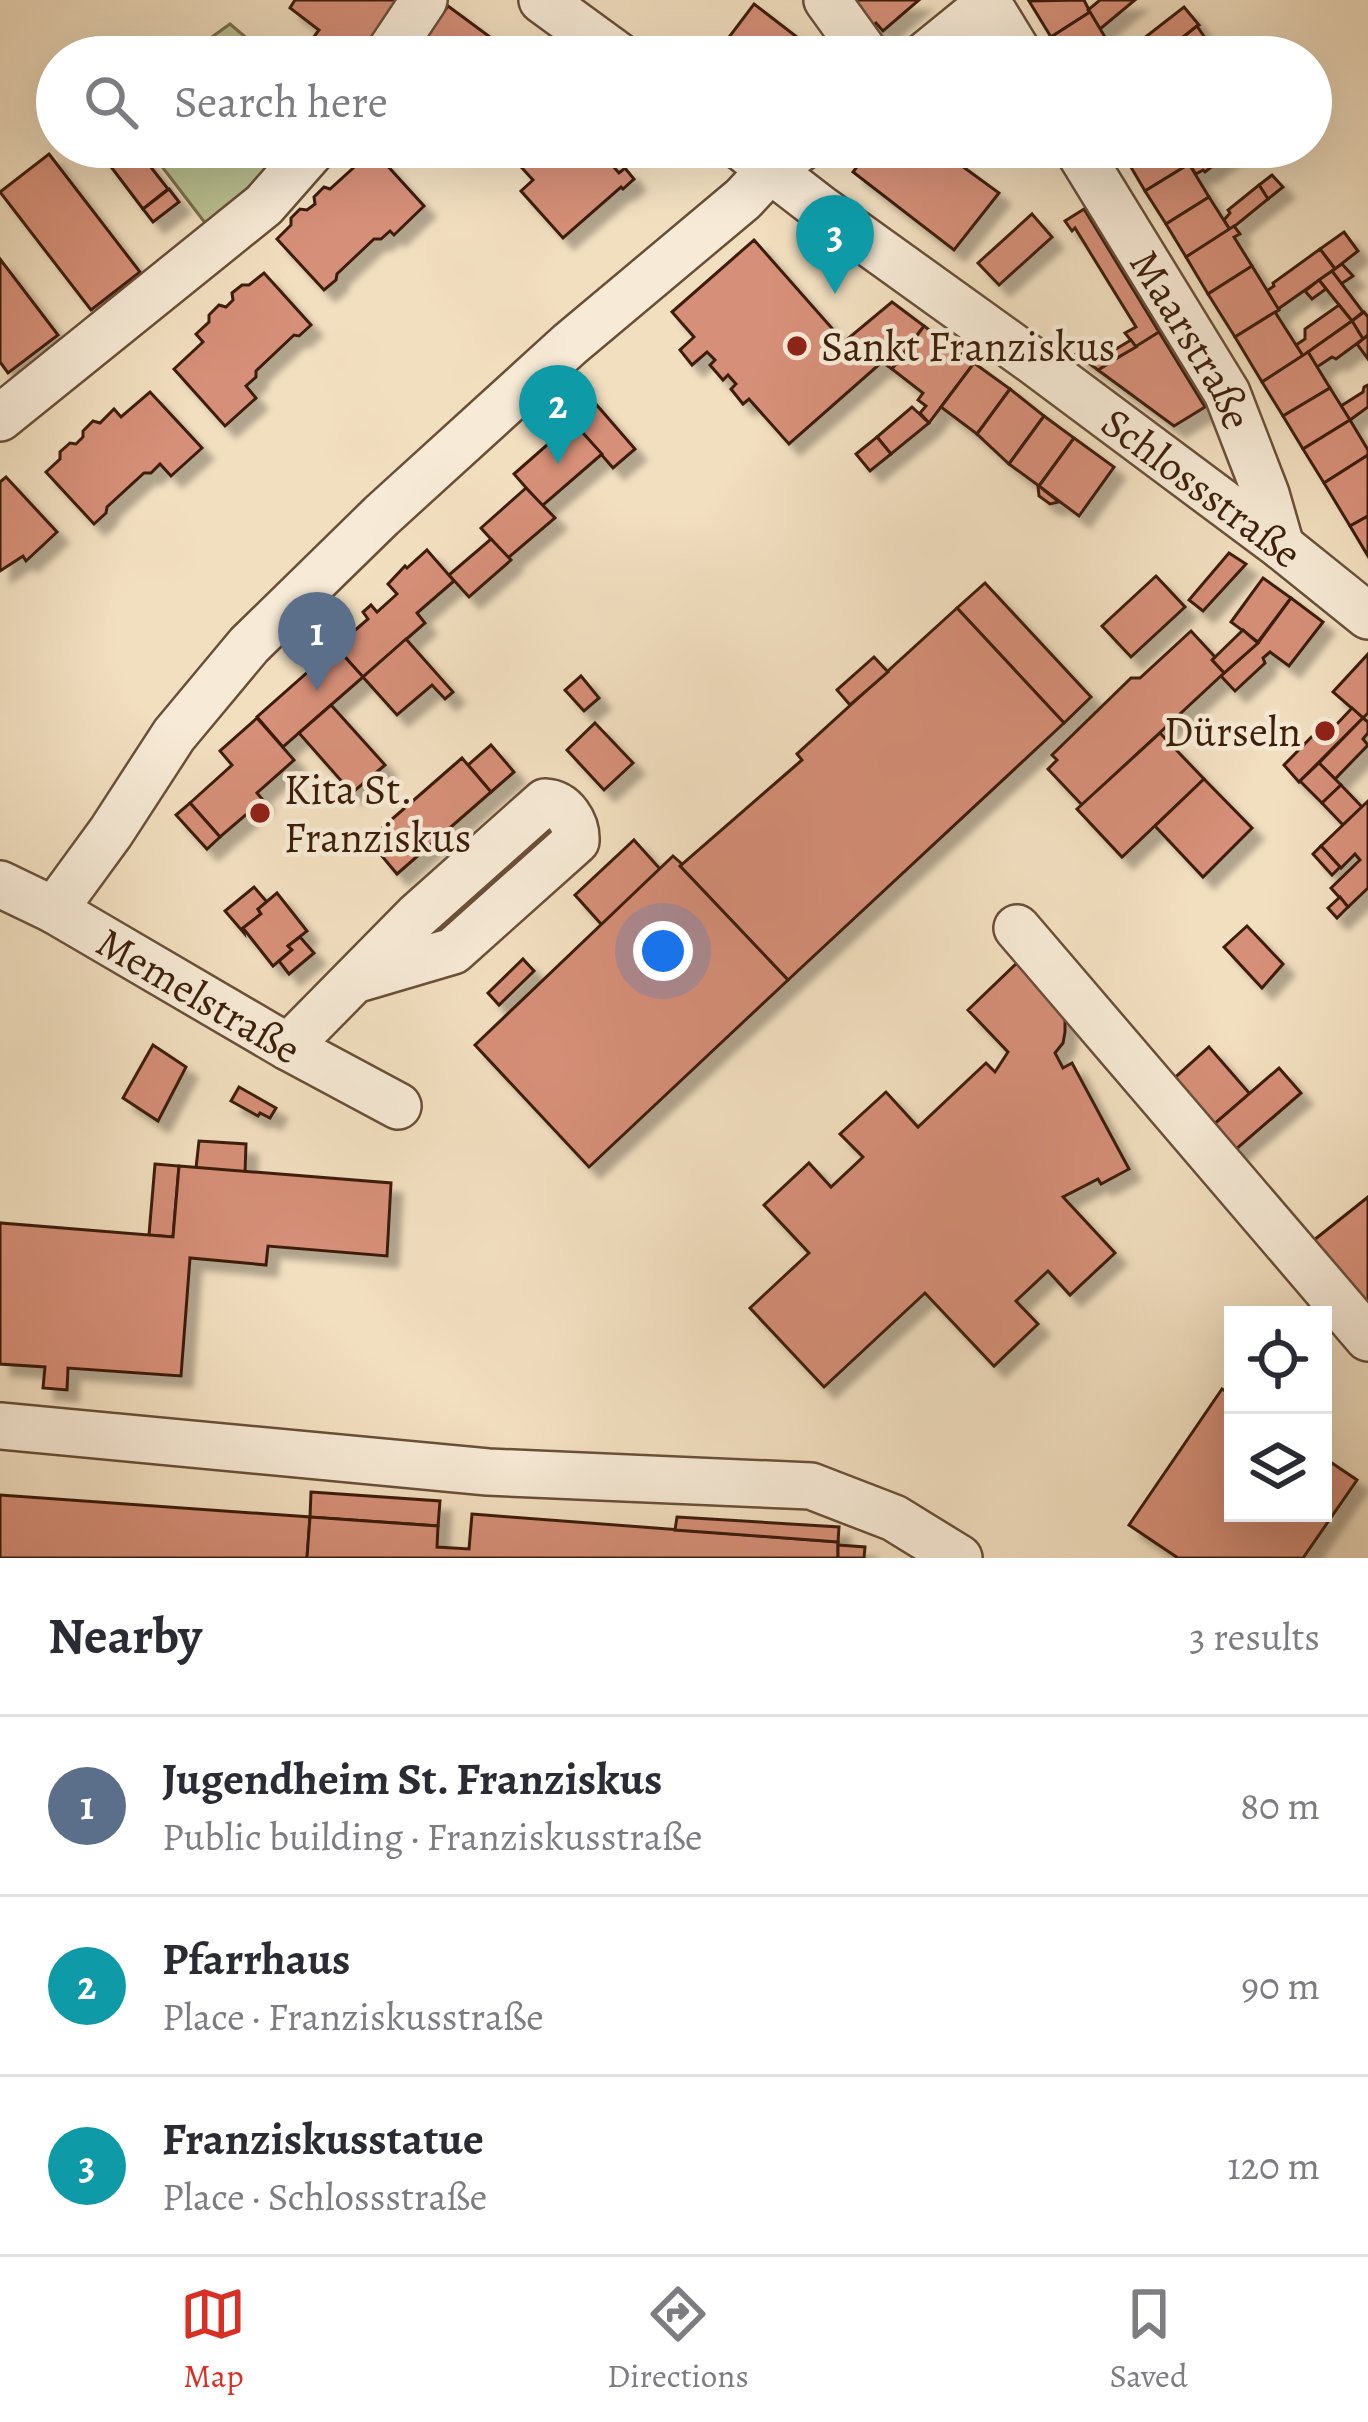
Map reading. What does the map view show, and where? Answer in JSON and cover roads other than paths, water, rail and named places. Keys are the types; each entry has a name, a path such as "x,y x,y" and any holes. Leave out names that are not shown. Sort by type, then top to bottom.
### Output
{"street":[{"path":"400,36 424,0"},
{"path":"542,0 591,36"},
{"path":"827,0 853,36"},
{"path":"947,36 987,2 1008,36"},
{"path":"0,418 264,205 297,168"},
{"path":"54,910 174,734 249,645 570,344 743,199 762,168"},
{"name":"Schlossstraße","path":"784,168 820,208 1033,361 1368,616"},
{"name":"Maarstraße","path":"1089,168 1226,392 1281,546"},
{"path":"288,1047 417,916 545,802 564,810 575,828 576,841 454,951 358,979"},
{"name":"Memelstraße","path":"0,884 398,1106"},
{"path":"1017,928 1368,1338"},
{"path":"0,1426 488,1472 811,1486 894,1518 959,1558"}],"place":[{"name":"Franziskusstatue","path":"835,294"},
{"name":"Sankt Franziskus","path":"797,346"},
{"name":"Pfarrhaus","path":"558,464"},
{"name":"Jugendheim St. Franziskus","path":"317,691"},
{"name":"Dürseln","path":"1325,731"},
{"name":"Kita St. Franziskus","path":"260,813"}]}
